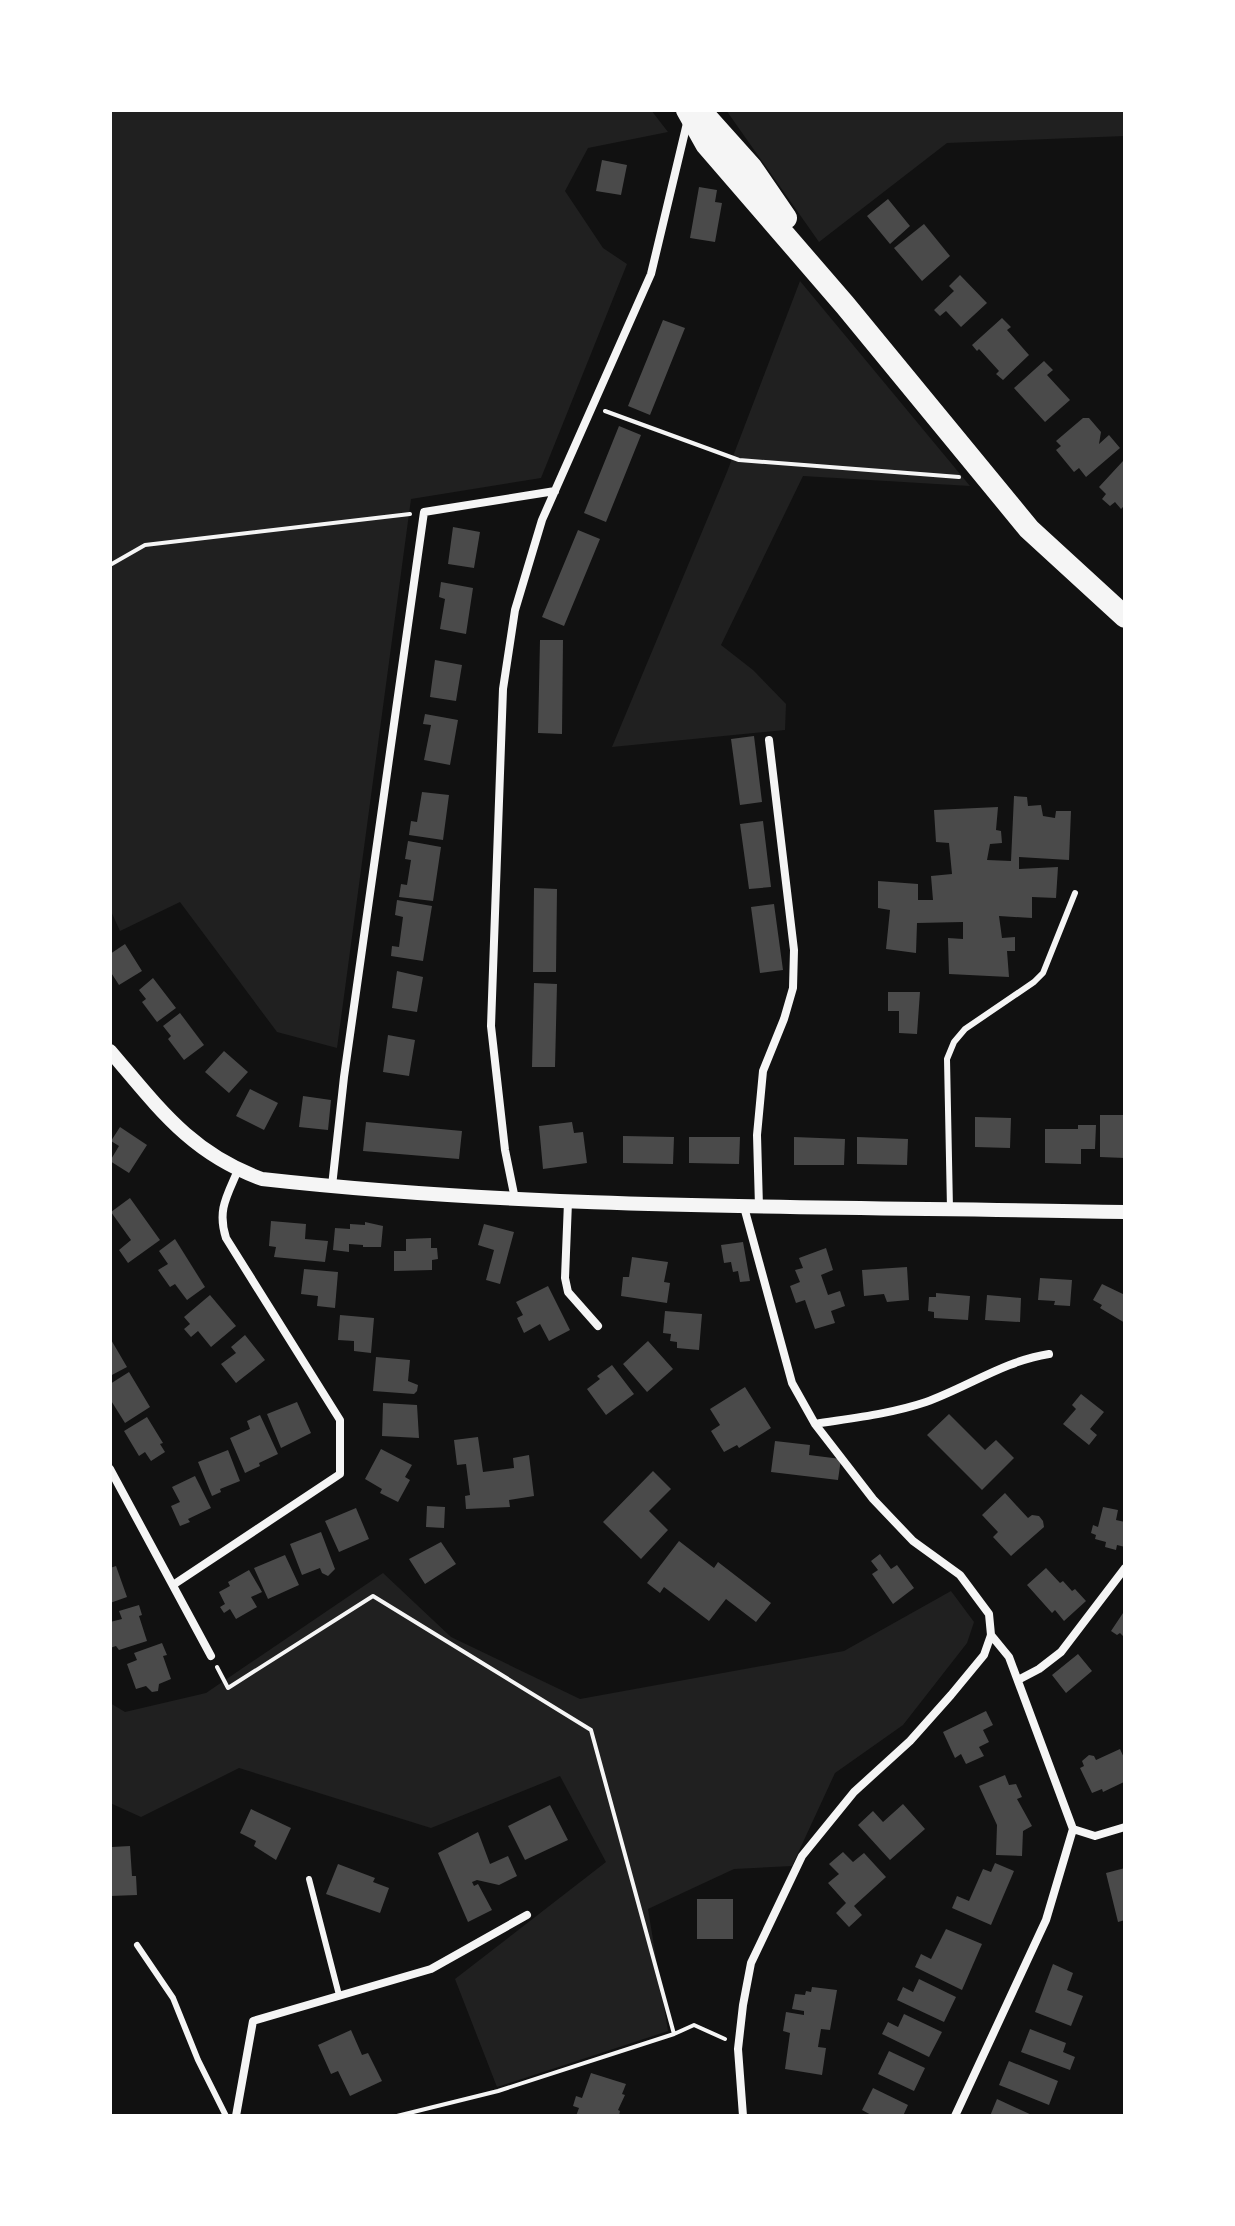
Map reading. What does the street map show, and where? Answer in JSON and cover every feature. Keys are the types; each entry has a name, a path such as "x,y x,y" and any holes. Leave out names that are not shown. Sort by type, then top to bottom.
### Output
{"highway":[{"path":"691,111 706,144 845,305 1029,529 1125,617"}],"street":[{"path":"515,1200 505,1150 491,1026 503,689 515,610 542,520 651,274 691,111"},
{"path":"331,1187 424,512 555,491"},
{"path":"759,1208 757,1135 763,1071 793,988 794,950 769,740"},
{"path":"110,1051 180,1130 206,1153 262,1179 515,1200 759,1208 1125,1212"},
{"path":"173,1585 340,1474 340,1420 226,1238 221,1220 223,1204 238,1170"},
{"path":"568,1202 565,1278 568,1292 598,1326"},
{"path":"743,2116 738,2045 751,1963 802,1856 854,1792 910,1741 968,1675 984,1655 991,1635 989,1614 960,1575 913,1541 873,1499 815,1424 792,1383 744,1207"},
{"path":"815,1424 881,1414 927,1401 1022,1358 1049,1354"},
{"path":"110,1469 211,1656"},
{"path":"1018,1680 1061,1652 1125,1568"},
{"path":"955,2116 1046,1920 1073,1829 1009,1657 991,1635"},
{"path":"1073,1829 1095,1836 1125,1827"},
{"path":"236,2116 253,2021 431,1969 527,1915"}],"lane":[{"path":"950,1209 947,1059 954,1042 965,1029 1043,973 1075,893"},
{"path":"309,1879 339,1995"},
{"path":"137,1945 173,1998 198,2060 226,2116"}],"path":[{"path":"592,406 739,460 989,480"},
{"path":"110,565 145,545 424,512"},
{"path":"211,1656 228,1688 373,1596 591,1730 674,2034"},
{"path":"397,2116 498,2091 694,2025 738,2045"}],"shaded area":[{"path":"110,110 651,110 668,132 588,148 565,191 603,248 627,264 541,478 411,499 337,1048 277,1032 180,902 120,931 110,909"},
{"path":"726,110 1125,110 1125,136 947,143 819,242"},
{"path":"800,281 970,486 803,476 721,645 753,670 786,704 785,730 612,747 727,472"},
{"path":"383,1573 451,1637 580,1699 844,1651 951,1591 974,1622 967,1643 903,1725 835,1773 792,1866 734,1869 648,1909 668,2031 497,2087 455,1979 606,1862 560,1776 431,1828 239,1768 141,1817 110,1803 110,1703 125,1712 206,1693"}],"building":[{"path":"602,160 627,165 621,195 596,191"},
{"path":"699,187 717,190 715,202 722,203 715,242 690,238"},
{"path":"888,199 910,226 890,244 867,216"},
{"path":"924,224 950,256 922,281 894,248"},
{"path":"960,275 987,303 961,327 946,311 940,316 934,310 954,291 949,286"},
{"path":"1002,318 1011,327 1007,330 1029,355 1003,380 996,374 999,371 972,345"},
{"path":"663,320 685,328 650,415 628,406"},
{"path":"1044,361 1053,370 1047,375 1070,400 1045,422 1014,388"},
{"path":"1083,418 1089,418 1101,432 1099,444 1109,435 1120,448 1086,477 1079,468 1074,472 1056,450 1061,446 1056,441"},
{"path":"619,426 641,435 606,522 584,513"},
{"path":"1123,461 1125,505 1121,509 1115,502 1110,506 1102,499 1106,494 1099,487"},
{"path":"453,527 480,532 474,568 448,564"},
{"path":"578,530 600,539 564,626 542,617"},
{"path":"441,582 473,588 466,634 440,629 445,599 439,597"},
{"path":"540,640 563,640 562,734 538,733"},
{"path":"435,660 462,665 456,701 430,697"},
{"path":"425,714 458,720 450,765 424,760 431,725 423,724"},
{"path":"754,736 762,802 740,805 731,739"},
{"path":"422,792 449,795 443,840 409,835 411,821 417,822"},
{"path":"1014,796 1027,797 1028,806 1041,805 1043,816 1055,818 1056,811 1071,811 1069,860 1019,857 1019,869 1058,867 1056,898 1032,897 1032,918 999,916 1002,938 1015,937 1015,951 1007,951 1009,977 949,974 948,938 963,939 963,922 917,923 916,953 886,949 890,910 878,908 878,881 918,884 918,900 933,900 931,876 952,874 949,843 936,842 934,810 998,807 996,830 1001,831 1002,843 990,844 987,860 1011,861"},
{"path":"763,821 771,887 749,889 740,824"},
{"path":"408,841 441,847 433,901 399,897 401,884 407,885 411,860 405,859"},
{"path":"534,888 557,889 556,972 533,972"},
{"path":"397,900 432,906 423,961 391,956 392,946 399,947 403,917 395,915"},
{"path":"774,904 783,970 760,973 751,907"},
{"path":"125,944 142,971 119,985 110,971 110,954"},
{"path":"397,971 423,977 417,1012 392,1008"},
{"path":"153,978 176,1008 157,1022 142,1002 146,999 139,990"},
{"path":"534,983 557,984 555,1067 532,1067"},
{"path":"888,992 920,992 917,1034 899,1033 899,1011 888,1011"},
{"path":"180,1013 204,1045 184,1060 168,1039 171,1036 163,1026"},
{"path":"388,1035 415,1040 409,1076 383,1072"},
{"path":"224,1051 248,1072 229,1093 205,1072"},
{"path":"250,1089 278,1103 264,1130 236,1116"},
{"path":"303,1096 331,1100 328,1130 299,1127"},
{"path":"1100,1115 1125,1115 1125,1158 1100,1157"},
{"path":"975,1117 1011,1118 1010,1148 975,1147"},
{"path":"366,1122 462,1131 459,1159 363,1151"},
{"path":"572,1122 574,1133 583,1132 587,1163 543,1169 539,1126"},
{"path":"1078,1125 1096,1125 1095,1149 1081,1149 1081,1164 1045,1163 1045,1129 1078,1129"},
{"path":"120,1127 147,1145 129,1173 110,1161 119,1146 111,1141"},
{"path":"623,1136 674,1137 673,1164 623,1163"},
{"path":"689,1137 740,1137 739,1164 689,1163"},
{"path":"794,1137 845,1139 844,1165 794,1165"},
{"path":"857,1137 908,1139 907,1165 857,1164"},
{"path":"130,1198 160,1240 128,1263 119,1250 131,1240 111,1212"},
{"path":"271,1221 306,1224 305,1239 328,1241 325,1262 274,1257 276,1247 269,1246"},
{"path":"365,1222 383,1226 381,1247 349,1244 349,1252 333,1250 335,1228 350,1229 350,1224 365,1225"},
{"path":"484,1224 514,1232 500,1284 486,1280 494,1250 478,1245"},
{"path":"431,1238 431,1248 437,1248 438,1259 432,1260 432,1270 394,1271 394,1251 406,1251 406,1239"},
{"path":"175,1239 205,1287 187,1300 175,1284 170,1287 158,1270 168,1264 159,1251"},
{"path":"743,1242 750,1281 740,1282 738,1271 733,1272 731,1262 724,1263 721,1245"},
{"path":"826,1248 833,1270 821,1275 828,1295 840,1291 845,1306 831,1311 835,1323 815,1329 805,1300 796,1303 790,1286 800,1282 795,1270 803,1268 799,1258"},
{"path":"632,1257 668,1262 664,1282 670,1283 667,1303 621,1296 623,1277 629,1277"},
{"path":"907,1267 909,1300 887,1302 884,1294 864,1296 862,1270"},
{"path":"304,1269 338,1272 335,1308 317,1306 318,1296 301,1294"},
{"path":"1040,1278 1072,1280 1070,1306 1038,1300"},
{"path":"1102,1284 1125,1295 1125,1323 1100,1308 1102,1305 1093,1300"},
{"path":"548,1286 570,1330 549,1341 540,1324 524,1333 517,1318 523,1315 516,1302"},
{"path":"936,1293 970,1296 968,1320 934,1318 934,1312 928,1311 929,1297 936,1297"},
{"path":"210,1295 236,1326 211,1347 198,1331 191,1337 184,1329 190,1324 184,1317"},
{"path":"987,1295 1021,1298 1020,1322 985,1320"},
{"path":"665,1311 702,1314 699,1350 677,1348 677,1342 670,1341 671,1334 663,1333"},
{"path":"340,1315 374,1318 371,1353 354,1351 354,1341 338,1340"},
{"path":"245,1335 265,1360 236,1383 221,1364 236,1353 231,1347"},
{"path":"110,1338 127,1367 110,1376"},
{"path":"648,1341 673,1369 647,1392 623,1364"},
{"path":"376,1357 410,1360 408,1381 418,1385 417,1391 414,1394 373,1391"},
{"path":"612,1365 634,1394 606,1415 587,1389 600,1379 597,1376"},
{"path":"129,1372 150,1407 125,1423 110,1399 110,1384"},
{"path":"745,1387 771,1428 739,1448 737,1445 724,1452 711,1431 720,1425 710,1409"},
{"path":"1081,1394 1104,1412 1090,1429 1097,1435 1089,1445 1063,1424 1076,1409 1072,1405"},
{"path":"297,1402 311,1433 281,1448 267,1414"},
{"path":"383,1403 417,1405 419,1438 382,1436"},
{"path":"949,1414 985,1450 996,1440 1014,1458 982,1490 927,1435"},
{"path":"260,1415 278,1454 245,1473 230,1438 250,1429 247,1421"},
{"path":"147,1417 165,1452 151,1461 145,1452 139,1456 124,1431"},
{"path":"478,1437 483,1472 514,1468 513,1458 529,1455 534,1496 509,1500 510,1507 466,1509 465,1496 470,1495 466,1464 457,1465 454,1440"},
{"path":"775,1441 810,1445 809,1455 841,1459 838,1480 771,1472"},
{"path":"381,1449 412,1465 405,1477 410,1480 398,1502 380,1493 382,1489 365,1479"},
{"path":"228,1450 240,1481 212,1496 198,1462"},
{"path":"653,1471 671,1489 649,1511 668,1530 641,1559 603,1522"},
{"path":"195,1476 211,1508 180,1526 171,1506 180,1502 172,1487"},
{"path":"1005,1493 1028,1518 1039,1516 1044,1527 1011,1556 993,1537 998,1532 982,1515"},
{"path":"427,1506 445,1507 444,1528 426,1527"},
{"path":"1103,1507 1118,1510 1116,1520 1125,1522 1125,1547 1117,1545 1116,1550 1105,1547 1106,1542 1095,1539 1096,1535 1091,1533 1093,1525 1098,1527"},
{"path":"356,1508 369,1539 339,1552 325,1521"},
{"path":"321,1532 335,1569 328,1576 320,1568 302,1575 290,1544"},
{"path":"679,1541 714,1568 718,1562 771,1603 756,1622 726,1599 709,1621 664,1587 660,1593 647,1583"},
{"path":"441,1542 456,1564 425,1584 409,1559"},
{"path":"880,1554 891,1569 897,1565 914,1588 893,1604 872,1574 878,1570 871,1561"},
{"path":"285,1555 299,1585 268,1599 254,1568"},
{"path":"116,1566 127,1597 110,1603 110,1568"},
{"path":"1046,1568 1060,1583 1063,1581 1072,1591 1075,1589 1086,1601 1064,1621 1055,1610 1052,1613 1027,1585"},
{"path":"249,1570 262,1592 251,1597 257,1607 236,1619 230,1609 224,1613 220,1607 225,1604 219,1592 230,1586 228,1582"},
{"path":"139,1605 147,1641 119,1650 116,1646 110,1648 110,1622 122,1619 119,1611"},
{"path":"1125,1610 1125,1638 1111,1631"},
{"path":"162,1643 171,1679 159,1684 158,1691 152,1692 146,1686 136,1689 127,1664 137,1660 134,1653"},
{"path":"1078,1654 1092,1671 1066,1693 1052,1675"},
{"path":"986,1711 993,1725 983,1730 989,1742 979,1747 984,1756 966,1764 961,1754 955,1758 943,1732"},
{"path":"1120,1749 1125,1760 1124,1782 1103,1792 1102,1789 1092,1793 1080,1768 1084,1766 1082,1761 1089,1755 1096,1760"},
{"path":"1005,1775 1009,1785 1016,1784 1022,1797 1017,1799 1032,1826 1023,1831 1022,1856 996,1855 997,1825 979,1786"},
{"path":"903,1804 925,1829 890,1860 858,1825 873,1811 883,1822"},
{"path":"550,1805 568,1840 525,1860 508,1826"},
{"path":"251,1809 291,1828 276,1860 254,1846 256,1841 240,1833"},
{"path":"478,1832 490,1864 508,1856 517,1876 499,1885 477,1880 472,1882 474,1886 478,1884 492,1910 468,1922 438,1853"},
{"path":"130,1846 137,1895 110,1896 112,1847"},
{"path":"843,1852 853,1862 864,1853 886,1877 854,1906 862,1915 849,1927 836,1913 846,1903 828,1883 839,1874 829,1864"},
{"path":"995,1863 1014,1871 991,1925 952,1908 957,1896 969,1901 983,1869 991,1872"},
{"path":"338,1864 375,1878 373,1882 389,1888 380,1913 326,1894"},
{"path":"1125,1868 1125,1920 1118,1922 1106,1873"},
{"path":"697,1899 733,1899 733,1939 697,1939"},
{"path":"946,1929 982,1944 962,1990 915,1967 921,1954 931,1959"},
{"path":"1053,1964 1073,1973 1067,1990 1083,1996 1071,2026 1035,2012"},
{"path":"919,1979 956,1997 944,2022 897,2000 903,1987 913,1992"},
{"path":"812,1987 837,1990 830,2030 821,2029 818,2047 826,2048 822,2075 785,2069 790,2033 783,2031 786,2012 804,2015 804,2011 792,2009 795,1994 805,1995 806,1991 811,1992"},
{"path":"904,2014 942,2032 929,2057 882,2034 888,2022 898,2027"},
{"path":"1030,2029 1066,2043 1063,2052 1075,2057 1070,2070 1021,2052"},
{"path":"351,2030 362,2055 368,2053 382,2081 350,2096 338,2071 331,2074 318,2045"},
{"path":"889,2051 925,2068 914,2091 878,2074"},
{"path":"1009,2061 1058,2081 1049,2105 999,2085"},
{"path":"591,2073 626,2084 619,2116 576,2116 579,2108 573,2106 576,2096 582,2098"},
{"path":"873,2088 908,2105 903,2116 873,2116 862,2110"},
{"path":"997,2099 1034,2116 990,2116"}]}
